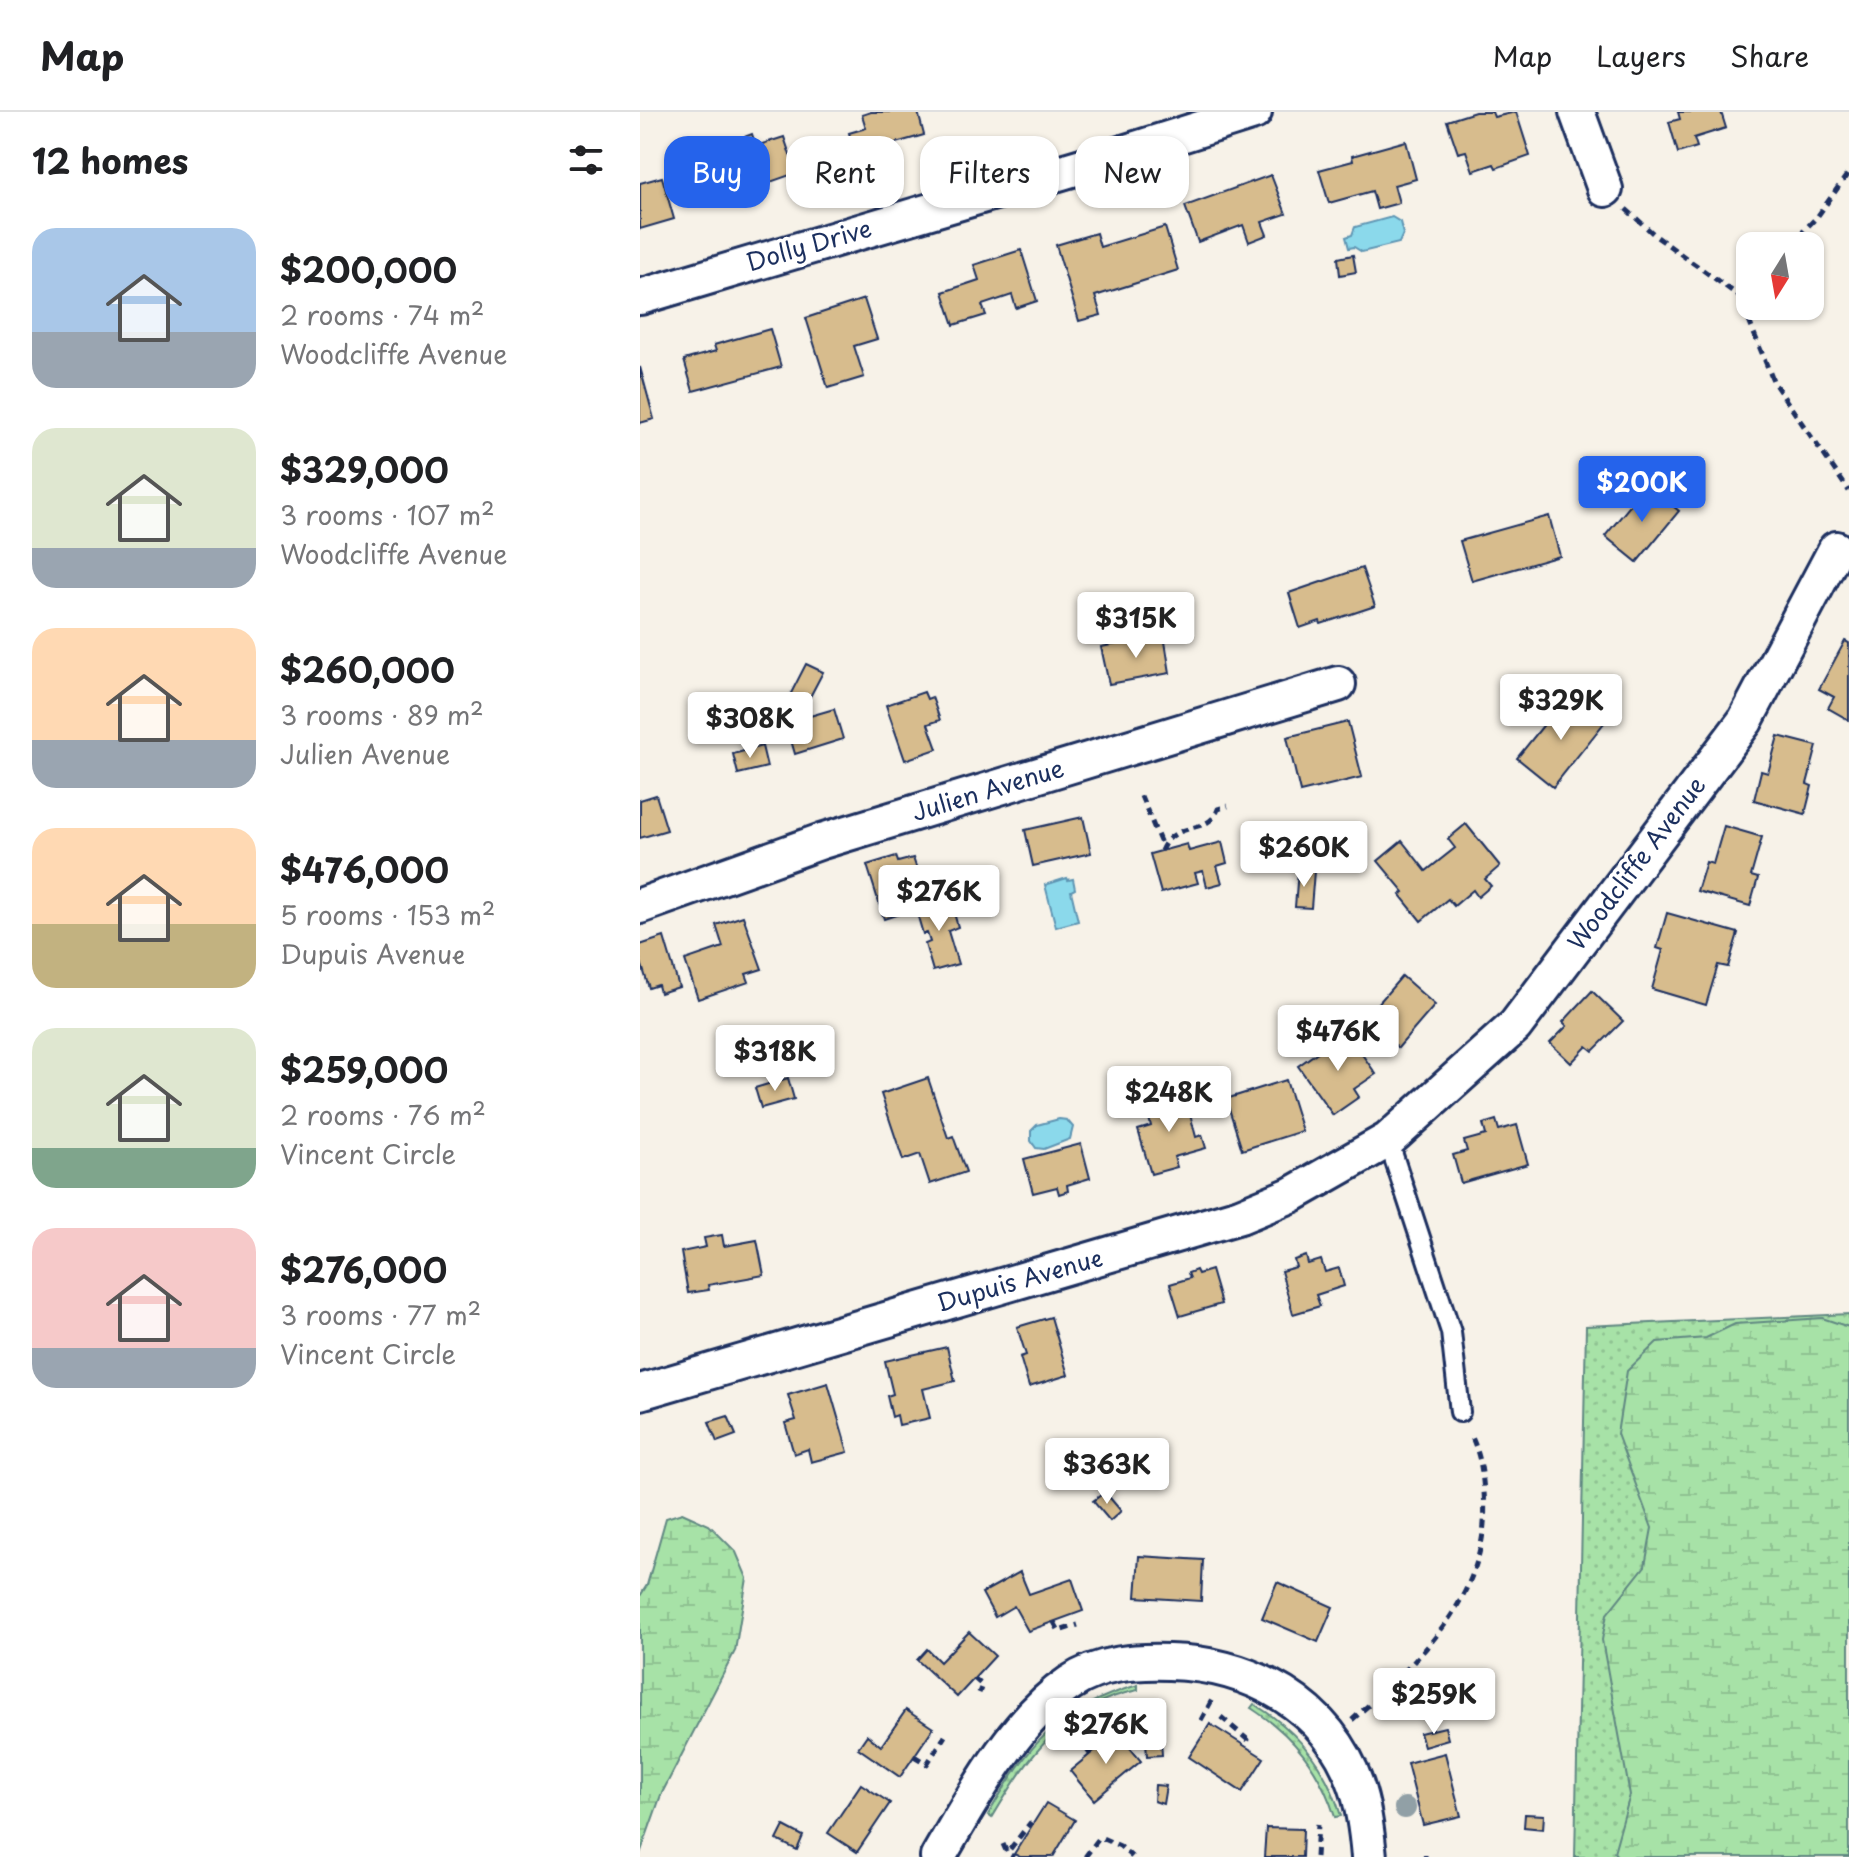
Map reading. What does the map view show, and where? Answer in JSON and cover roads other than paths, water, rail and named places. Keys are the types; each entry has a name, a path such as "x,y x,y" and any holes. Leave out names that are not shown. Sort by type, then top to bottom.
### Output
{"street":[{"name":"Dolly Drive","path":"640,297 1254,112"},
{"path":"1577,112 1605,189"},
{"name":"Woodcliffe Avenue","path":"1388,1140 1515,1026 1745,721 1836,549"},
{"name":"Julien Avenue","path":"640,906 822,841 1338,684"},
{"name":"Dupuis Avenue","path":"640,1392 1240,1216 1291,1195 1388,1140"},
{"path":"938,1857 992,1769 1052,1695 1073,1680 1117,1663 1153,1662 1214,1667 1246,1675 1283,1692 1302,1707 1346,1763 1356,1786 1366,1825 1369,1857"}],"lane":[{"path":"1388,1140 1451,1332 1460,1412"}],"water":[{"path":"1392,217 1400,222 1403,234 1399,243 1362,252 1354,247 1349,248 1346,237 1352,235 1355,227"},
{"path":"1073,879 1075,889 1071,891 1078,921 1056,927 1045,885"},
{"path":"1067,1120 1073,1127 1070,1139 1044,1149 1036,1148 1031,1141 1031,1131 1037,1125"}]}
